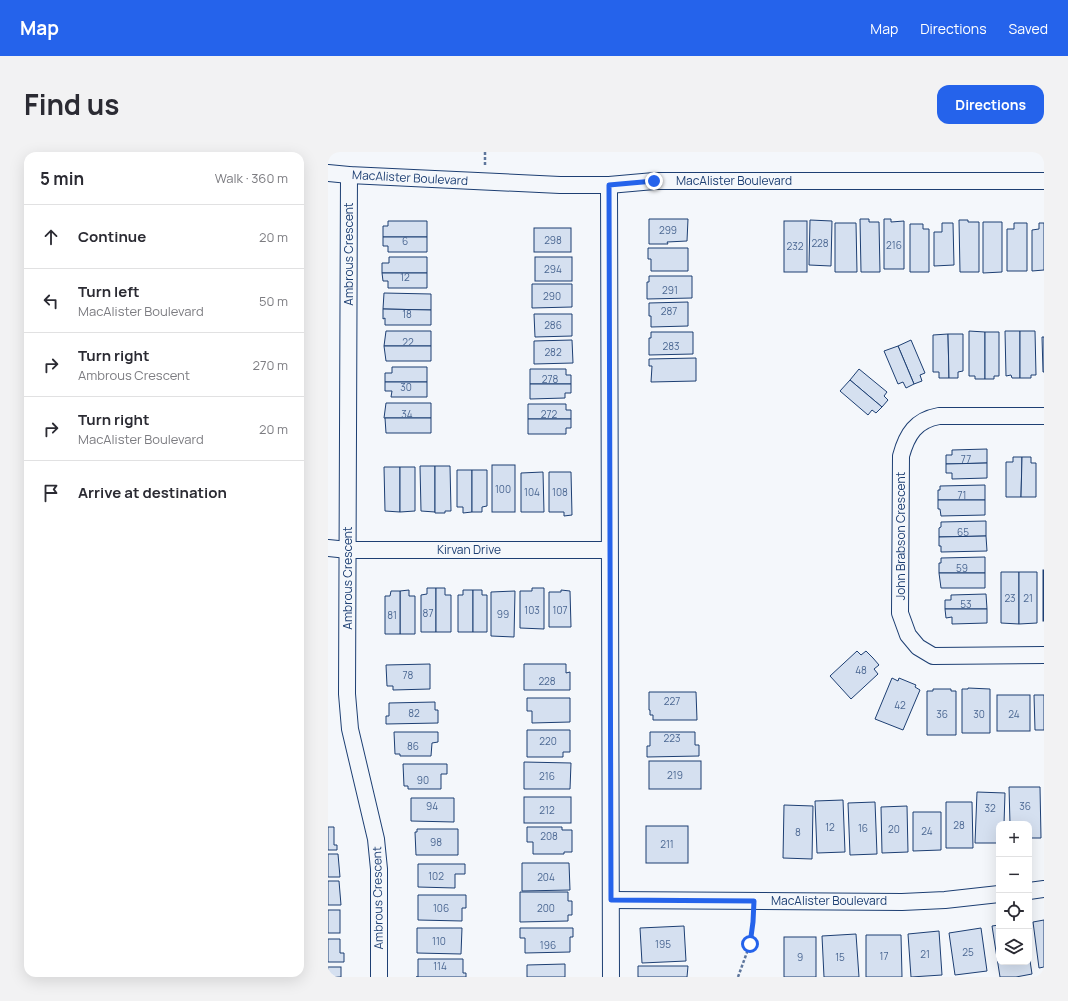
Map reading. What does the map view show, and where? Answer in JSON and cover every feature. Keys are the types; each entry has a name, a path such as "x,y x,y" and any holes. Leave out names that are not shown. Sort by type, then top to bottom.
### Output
{"street":[{"name":"MacAlister Boulevard","path":"328,173 560,185 609,185 654,181 1044,181"},
{"name":"Ambrous Crescent","path":"349,175 347,694 350,729 376,839 378,869 379,977"},
{"path":"609,185 611,977"},
{"name":"John Brabson Crescent","path":"1044,416 939,416 928,418 918,424 910,432 905,442 902,456 900,613 908,635 918,647 933,656 1044,655"},
{"name":"Kirvan Drive","path":"328,548 348,550 609,550"},
{"path":"1032,891 1044,889"},
{"name":"MacAlister Boulevard","path":"611,900 902,902 945,900 996,894"}],"path":[{"path":"738,977 750,944 754,901"}],"building":[{"path":"649,219 688,219 687,241 667,242 668,244 649,244"},
{"path":"860,219 869,219 869,222 879,222 880,272 861,272"},
{"path":"884,219 891,219 891,222 904,221 904,269 884,269"},
{"path":"810,220 832,221 831,266 809,265"},
{"path":"959,220 979,222 979,272 960,272"},
{"path":"388,221 427,221 427,237 383,237 383,226 388,226"},
{"path":"784,221 807,221 807,272 784,272"},
{"path":"983,222 1002,222 1002,272 983,273"},
{"path":"835,223 856,223 857,272 835,272"},
{"path":"942,223 953,223 954,265 934,266 934,232 942,232"},
{"path":"1014,223 1027,223 1027,271 1007,271 1007,229 1014,229"},
{"path":"1039,223 1044,223 1044,270 1032,271 1032,230 1039,229"},
{"path":"910,224 923,224 923,229 929,229 929,272 910,272"},
{"path":"534,228 571,228 571,252 534,252"},
{"path":"383,237 427,237 427,252 388,252 388,246 383,246"},
{"path":"648,248 688,248 688,271 651,271 651,259 648,259"},
{"path":"389,257 427,257 427,273 382,273 382,263 389,263"},
{"path":"535,257 572,257 572,281 535,281"},
{"path":"382,273 427,273 427,288 388,288 388,281 383,281"},
{"path":"649,276 692,276 692,298 647,299 647,282 649,282"},
{"path":"532,284 572,284 572,307 532,308"},
{"path":"384,293 431,294 431,310 383,309"},
{"path":"688,302 688,326 651,327 649,303"},
{"path":"383,309 431,310 431,325 385,325 385,318 383,319"},
{"path":"534,314 572,314 572,336 535,337"},
{"path":"386,331 431,331 431,346 384,346"},
{"path":"969,331 985,332 985,379 975,379 975,376 969,376"},
{"path":"1005,331 1020,331 1020,378 1012,378 1011,375 1006,376"},
{"path":"1020,331 1035,331 1036,375 1031,375 1031,378 1020,378"},
{"path":"651,332 693,332 693,354 649,355 649,338 651,338"},
{"path":"985,332 999,332 999,376 994,376 994,379 985,379"},
{"path":"948,334 949,378 939,378 939,372 933,372 933,335"},
{"path":"948,334 963,334 963,371 958,372 958,378 949,378"},
{"path":"1042,337 1044,337 1044,372 1043,372"},
{"path":"572,340 573,363 534,364 534,341"},
{"path":"911,340 925,373 920,375 922,381 914,384 898,346"},
{"path":"384,346 431,346 431,361 386,361"},
{"path":"898,346 914,384 906,388 903,382 898,384 884,351"},
{"path":"696,358 696,381 651,382 652,366 649,366 649,359"},
{"path":"392,367 427,367 427,382 385,382 385,373 392,373"},
{"path":"530,369 566,369 566,375 571,375 571,384 530,384"},
{"path":"859,369 887,392 884,396 888,400 882,407 850,380"},
{"path":"850,380 882,407 876,413 872,410 868,415 840,391"},
{"path":"385,382 427,382 427,397 391,397 392,391 385,391"},
{"path":"530,384 571,384 571,393 565,393 565,398 530,399"},
{"path":"386,403 431,403 431,418 384,418"},
{"path":"528,404 566,404 566,410 571,410 571,419 528,419"},
{"path":"385,418 431,418 431,433 386,433"},
{"path":"528,419 571,419 571,428 566,428 566,434 528,434"},
{"path":"987,449 987,463 946,464 946,455 952,455 952,450"},
{"path":"1013,457 1022,457 1021,497 1006,497 1006,462 1013,462"},
{"path":"1022,457 1031,457 1031,463 1036,463 1036,497 1021,497"},
{"path":"987,463 987,478 952,479 952,473 946,473 946,464"},
{"path":"492,465 515,465 515,512 492,512"},
{"path":"420,466 435,466 435,512 421,511"},
{"path":"435,466 450,466 451,511 445,511 445,513 435,513"},
{"path":"384,467 400,467 400,512 385,511"},
{"path":"400,467 415,467 415,511 400,512"},
{"path":"457,470 472,470 472,512 463,513 463,507 457,507"},
{"path":"472,470 487,470 487,506 482,507 482,512 472,512"},
{"path":"543,472 544,512 521,512 521,473"},
{"path":"549,472 571,472 572,515 564,516 564,512 549,512"},
{"path":"985,485 985,500 938,500 938,490 940,490 940,486"},
{"path":"938,500 985,500 985,515 941,516 940,509 938,509"},
{"path":"986,521 986,536 939,537 941,522"},
{"path":"986,536 987,551 941,552 941,546 939,546 939,537"},
{"path":"985,557 985,573 939,573 939,563 941,563 941,558"},
{"path":"1044,570 1044,621 1043,621"},
{"path":"1001,572 1019,572 1019,624 1001,623"},
{"path":"1019,572 1037,572 1037,623 1019,624"},
{"path":"939,573 985,573 985,588 941,588"},
{"path":"427,588 436,588 436,632 421,632 421,595 427,594"},
{"path":"436,588 445,588 445,595 451,595 451,632 436,632"},
{"path":"532,588 544,588 544,629 520,628 520,591 532,591"},
{"path":"409,590 409,596 415,596 415,634 400,634 400,591"},
{"path":"463,590 473,590 473,632 458,632 458,595 463,595"},
{"path":"473,590 482,590 482,595 487,595 487,632 473,632"},
{"path":"561,590 570,591 571,627 549,627 549,592 561,592"},
{"path":"391,591 400,591 400,634 385,634 385,596 390,596"},
{"path":"515,591 514,637 491,636 491,592"},
{"path":"986,594 987,609 945,609 945,600 951,600 951,595"},
{"path":"945,609 987,609 987,623 952,624 952,617 946,618"},
{"path":"857,651 861,655 866,651 873,658 879,665 874,669 878,674 851,699 830,676"},
{"path":"430,664 430,689 393,690 393,686 387,686 386,665"},
{"path":"524,664 566,664 566,673 570,672 570,690 524,690"},
{"path":"892,678 898,681 899,678 916,685 915,687 920,690 903,730 875,719"},
{"path":"933,689 951,689 951,691 956,691 956,735 927,735 927,691 933,691"},
{"path":"962,689 990,689 990,733 962,733"},
{"path":"649,692 696,692 697,720 653,720 653,715 650,715 649,710"},
{"path":"997,695 1030,695 1030,731 997,731"},
{"path":"1034,695 1044,695 1044,730 1035,730"},
{"path":"527,698 570,698 570,722 532,723 532,711 527,711"},
{"path":"435,702 435,710 438,710 438,723 386,724 386,716 389,716 389,703"},
{"path":"527,730 570,730 570,752 563,752 563,757 527,757"},
{"path":"394,732 438,732 438,742 432,743 431,756 400,756 400,754 395,754"},
{"path":"650,732 695,732 695,745 699,745 699,756 647,757 647,746 650,746"},
{"path":"649,761 701,761 701,789 649,789"},
{"path":"524,762 571,763 570,789 524,789"},
{"path":"403,764 447,764 447,774 441,774 441,789 408,789 408,786 404,786"},
{"path":"1009,787 1040,787 1041,838 1032,838 1032,821 1010,821"},
{"path":"977,792 1005,793 1004,821 996,821 996,843 975,843"},
{"path":"524,797 571,797 571,823 524,823"},
{"path":"411,798 454,798 454,822 411,821"},
{"path":"843,800 845,852 817,853 815,801"},
{"path":"875,802 877,854 850,855 848,803"},
{"path":"946,802 972,802 973,848 946,848"},
{"path":"784,805 813,806 812,859 783,858"},
{"path":"907,806 908,852 882,853 881,807"},
{"path":"913,812 941,812 941,850 913,851"},
{"path":"646,826 688,826 688,863 646,863"},
{"path":"328,827 334,827 334,845 337,845 337,850 328,850"},
{"path":"527,827 562,827 562,830 572,830 572,852 564,852 564,854 533,854 533,842 527,842"},
{"path":"417,829 458,829 458,855 416,855 415,832 417,832"},
{"path":"328,854 338,854 340,877 328,877"},
{"path":"522,863 569,863 570,890 522,891"},
{"path":"418,864 465,864 465,874 455,874 455,888 418,887"},
{"path":"328,881 339,881 341,905 328,905"},
{"path":"520,892 568,892 568,901 572,901 572,915 568,915 568,921 520,922"},
{"path":"418,895 466,895 466,908 462,908 462,921 418,920"},
{"path":"328,910 340,910 340,933 328,933"},
{"path":"1044,920 1044,967 1039,968 1033,922"},
{"path":"996,925 996,952 992,926"},
{"path":"684,926 686,961 642,963 640,928"},
{"path":"417,928 462,928 461,954 417,953"},
{"path":"520,928 573,928 573,937 570,937 570,952 525,953 525,938 520,938"},
{"path":"981,928 987,971 955,975 949,933"},
{"path":"939,931 942,975 911,977 908,934"},
{"path":"856,934 859,977 824,977 822,936"},
{"path":"866,935 901,935 902,977 866,977"},
{"path":"784,937 816,937 816,977 784,977"},
{"path":"328,939 340,939 340,953 344,953 344,962 328,962"},
{"path":"418,959 463,959 463,973 466,973 466,977 418,977"},
{"path":"565,964 565,977 527,977 527,965"},
{"path":"998,965 1031,965 1032,974 1016,977 1000,977"},
{"path":"638,966 688,966 687,977 638,977"},
{"path":"328,967 341,967 341,977 328,977"}],"route":[{"path":"654,181 609,185 611,900 754,901 750,944"}]}
